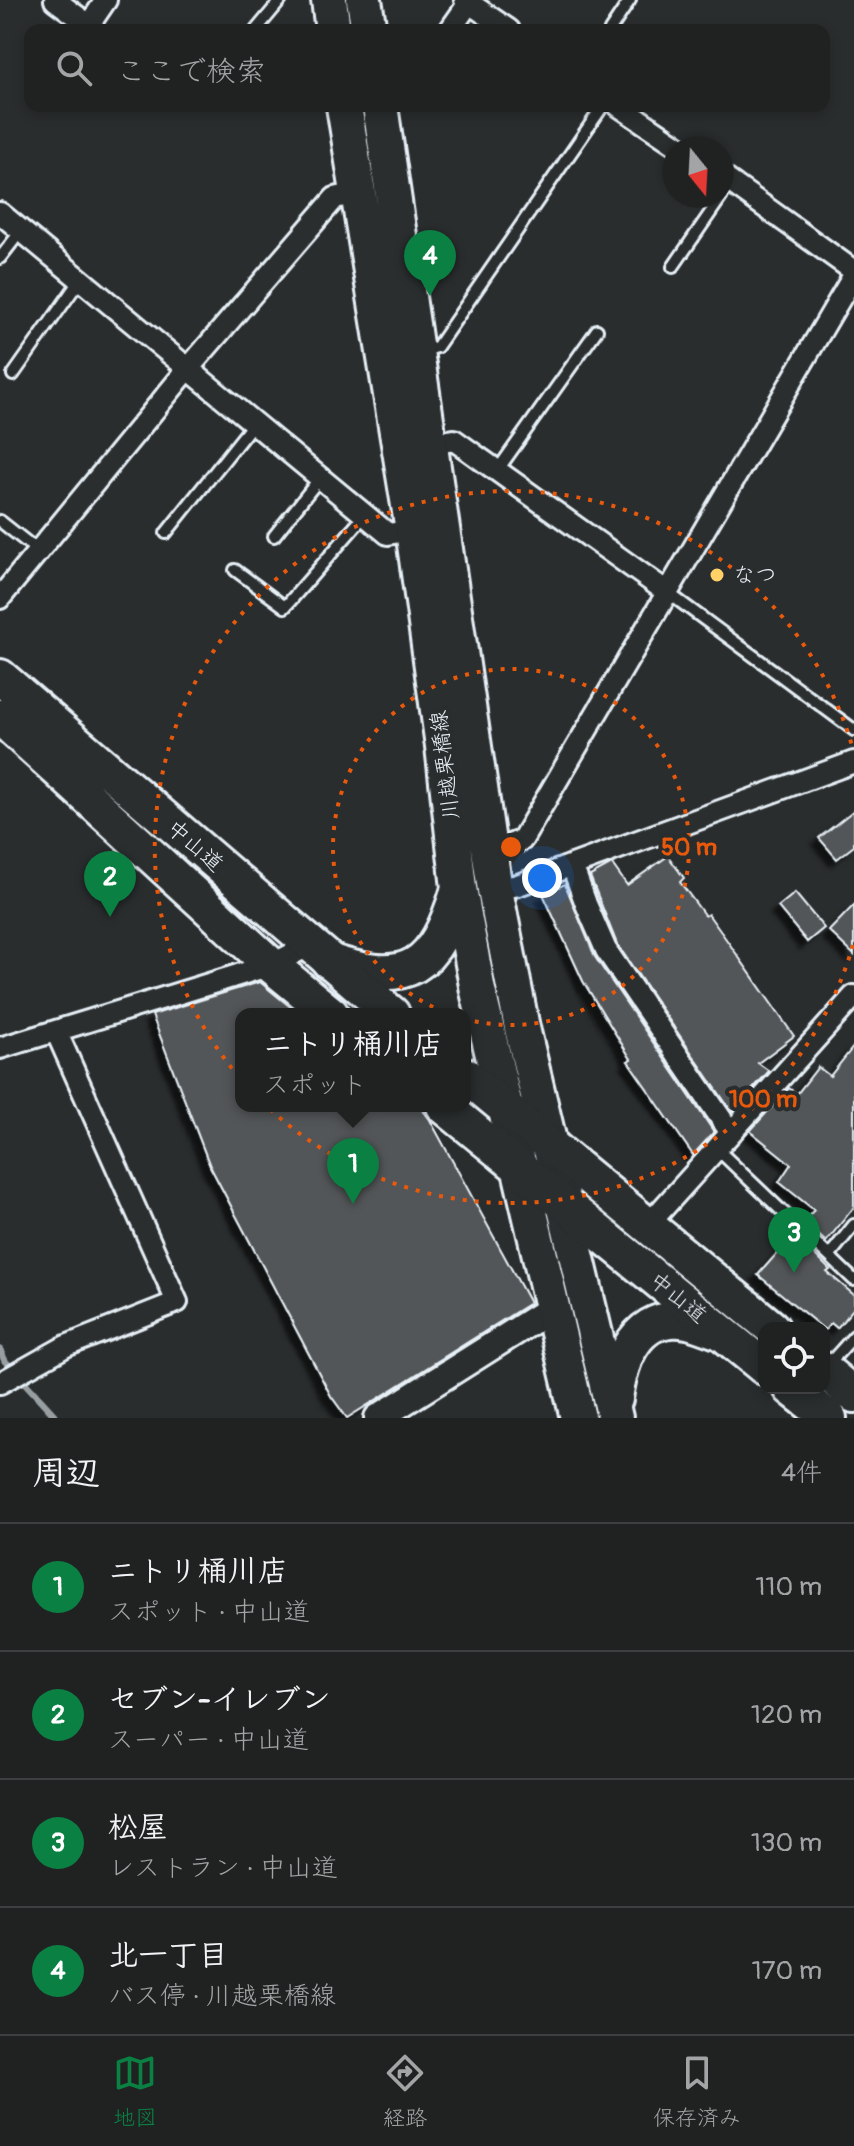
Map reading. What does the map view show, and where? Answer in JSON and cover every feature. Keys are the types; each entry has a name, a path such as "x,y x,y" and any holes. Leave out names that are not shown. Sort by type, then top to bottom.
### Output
{"main road":[{"path":"329,0 332,24"},
{"path":"364,0 368,24"},
{"name":"川越栗橋線","path":"345,112 413,530 459,888 478,991 578,1418"},
{"name":"川越栗橋線","path":"384,112 495,890 522,1028 614,1416"},
{"name":"中山道","path":"0,677 385,1008"},
{"name":"中山道","path":"0,717 271,965 324,1008"},
{"path":"319,953 360,972 383,974 405,971 425,959 439,940 459,888"},
{"name":"中山道","path":"471,1080 765,1322"},
{"name":"中山道","path":"451,1112 758,1362"},
{"path":"614,1416 618,1376 626,1353 637,1336 652,1325 671,1320 686,1321 718,1331"},
{"path":"830,1375 854,1395"},
{"path":"799,1394 829,1418"}],"street":[{"path":"55,0 88,24"},
{"path":"90,24 106,0"},
{"path":"454,24 468,1 501,24"},
{"path":"628,112 663,136"},
{"path":"0,598 187,370 335,198 357,193"},
{"path":"490,853 522,840 854,273 734,195"},
{"path":"0,213 388,534 413,530"},
{"path":"430,444 454,440 667,592"},
{"path":"495,890 518,885 853,764"},
{"path":"572,865 606,950 731,1133"},
{"path":"0,1048 319,953"},
{"path":"647,1226 854,996"},
{"path":"0,1383 66,1346 177,1302 56,1031"},
{"path":"378,1418 554,1307"}],"lane":[{"path":"261,24 281,0"},
{"path":"614,24 630,0"},
{"path":"417,353 437,347 599,112"},
{"path":"673,267 711,208"},
{"path":"0,258 21,231"},
{"path":"13,375 80,280"},
{"path":"497,471 597,330"},
{"path":"166,533 253,424"},
{"path":"274,536 320,478"},
{"path":"235,570 285,607 365,515"},
{"path":"0,521 38,551"},
{"path":"667,592 854,730"},
{"path":"716,1148 854,1280"},
{"path":"829,1256 854,1225"},
{"path":"830,1363 854,1336"}],"building":[{"path":"854,810 854,846 837,859 819,838"},
{"path":"668,856 684,878 680,882 705,916 708,914 794,1036 758,1063 769,1071 732,1112 617,944 590,876 612,864 627,885"},
{"path":"565,884 595,957 714,1132 693,1155 628,1061 631,1059 583,981 543,894"},
{"path":"795,893 824,928 807,942 778,907"},
{"path":"854,905 854,955 829,931"},
{"path":"260,982 292,1008 235,1008 235,1112 424,1112 530,1303 347,1418 331,1396 210,1166 152,1015"},
{"path":"854,1046 854,1207 826,1242 804,1221 814,1210 779,1182 791,1164 750,1131 789,1088 797,1094 818,1067 830,1076"},
{"path":"794,1234 830,1270 827,1272 854,1295 854,1308 837,1328 830,1322 815,1322 758,1275"}],"waterway":[{"path":"0,1350 5,1361 57,1418"}],"place":[{"name":"北一丁目","path":"430,296"},
{"name":"なつ","path":"717,575"},
{"name":"セブン-イレブン","path":"110,917"},
{"name":"ニトリ桶川店","path":"353,1204"},
{"name":"松屋","path":"794,1273"}]}
